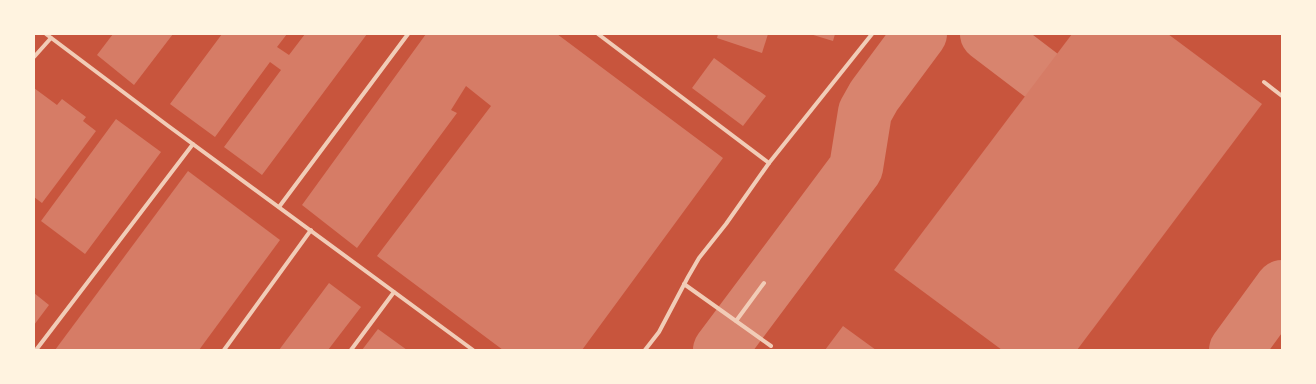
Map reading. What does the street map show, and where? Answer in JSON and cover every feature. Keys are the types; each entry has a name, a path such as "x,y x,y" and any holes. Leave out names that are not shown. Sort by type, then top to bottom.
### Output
{"lane":[{"path":"46,34 473,350"},
{"path":"279,207 408,34"},
{"path":"598,34 769,163"},
{"path":"646,350 659,332 699,258 726,224 769,163 872,34"},
{"path":"34,57 51,38"},
{"path":"1264,82 1282,96"},
{"path":"36,350 193,144"},
{"path":"224,350 312,230"},
{"path":"736,321 764,283"},
{"path":"684,284 771,346"},
{"path":"351,350 394,292"}],"building":[{"path":"113,34 173,34 134,85 97,55"},
{"path":"222,34 287,34 277,47 289,55 305,34 367,34 262,175 224,147 281,70 270,62 215,137 170,104"},
{"path":"426,34 557,34 723,158 582,350 503,350 377,256 491,106 466,86 451,110 457,113 357,248 302,205"},
{"path":"718,34 768,34 762,53 717,38"},
{"path":"810,34 835,34 833,41"},
{"path":"1072,34 1168,34 1262,104 1077,350 1002,350 894,270"},
{"path":"714,58 766,96 743,126 692,88"},
{"path":"34,88 57,105 62,99 86,117 83,121 96,131 42,203 34,197"},
{"path":"116,119 161,152 85,254 41,221"},
{"path":"188,171 280,240 199,350 55,350"},
{"path":"329,283 361,307 328,350 279,350"},
{"path":"34,293 49,305 34,325"},
{"path":"843,326 876,350 825,350"},
{"path":"378,329 407,350 362,350"}],"taxiway":[{"path":"720,350 856,168 865,112 874,96 920,34"},
{"path":"987,34 1041,75"},
{"path":"1236,350 1282,287"}]}
